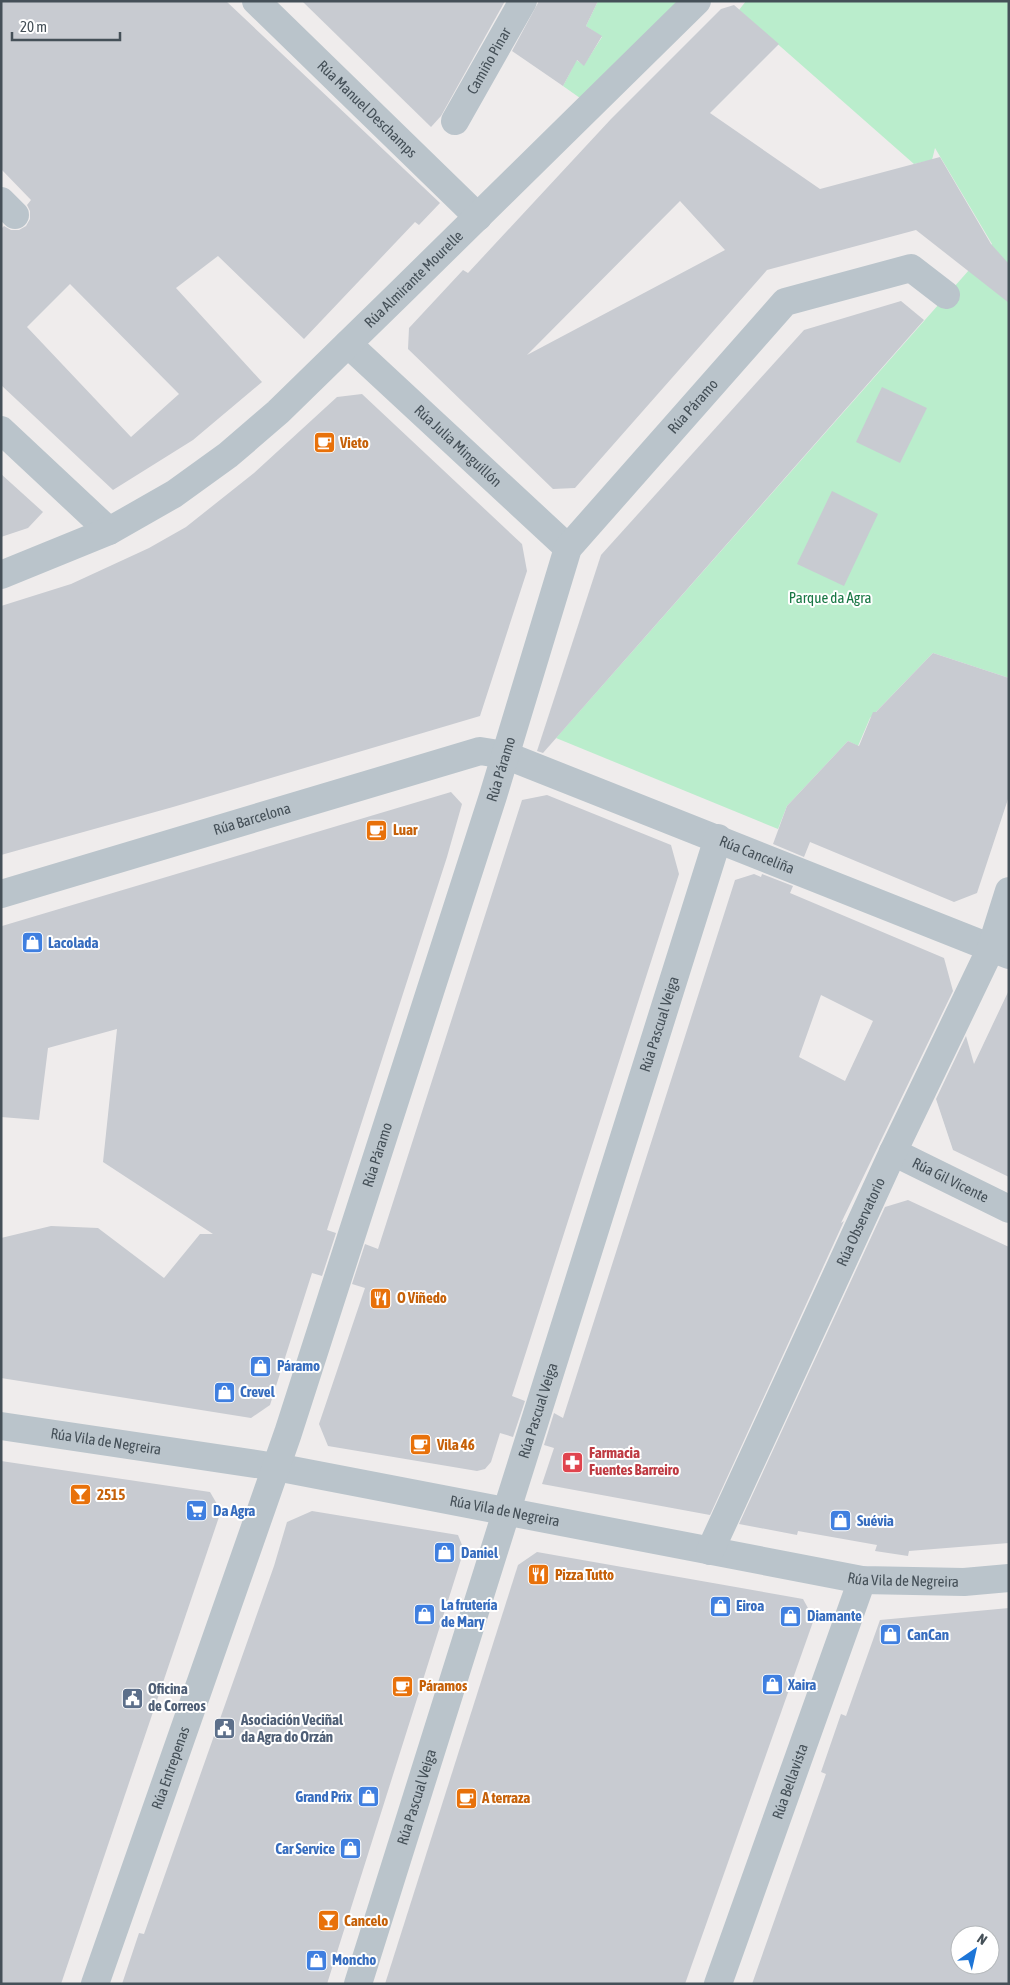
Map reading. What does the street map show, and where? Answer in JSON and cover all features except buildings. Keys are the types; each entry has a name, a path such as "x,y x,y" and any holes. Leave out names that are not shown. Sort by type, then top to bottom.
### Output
{"street":[{"name":"Rúa Manuel Deschamps","path":"256,1 478,217"},
{"name":"Camiño Pinar","path":"455,121 523,1"},
{"name":"Rúa Almirante Mourelle","path":"1,575 109,531 174,494 228,455 278,412 697,1"},
{"name":"Rúa Páramo","path":"276,1467 505,755 568,548 785,302 911,268 946,295"},
{"name":"Rúa Julia Minguillón","path":"348,344 568,548"},
{"path":"1,430 109,531"},
{"name":"Rúa Barcelona","path":"1,894 480,751 505,755"},
{"name":"Rúa Canceliña","path":"505,755 1000,951"},
{"name":"Rúa Pascual Veiga","path":"358,1984 718,838"},
{"name":"Rúa Observatorio","path":"710,1551 893,1152 1000,951 1009,891"},
{"name":"Rúa Gil Vicente","path":"893,1152 1009,1209"},
{"name":"Rúa Vila de Negreira","path":"1,1426 276,1467 506,1513 862,1580 964,1582 1009,1578"},
{"name":"Rúa Entrepenas","path":"96,1984 276,1467"},
{"name":"Rúa Bellavista","path":"718,1984 862,1580"}],"green space":[{"path":"598,1 683,1 580,98 563,86 572,69 573,58 584,65 602,37 586,26"},
{"name":"Parque da Agra","path":"746,1 1009,1 1009,678 933,653 870,718 858,746 848,741 787,806 778,829 556,738 992,244 935,148 932,160 914,164 739,10"}],"place":[{"name":"Vieto","path":"324,443"},
{"name":"Luar","path":"377,830"},
{"name":"Lacolada","path":"32,943"},
{"name":"O Viñedo","path":"381,1298"},
{"name":"Páramo","path":"261,1366"},
{"name":"Crevel","path":"224,1392"},
{"name":"Vila 46","path":"421,1445"},
{"name":"Farmacia Fuentes Barreiro","path":"573,1462"},
{"name":"2515","path":"81,1495"},
{"name":"Da Agra","path":"197,1511"},
{"name":"Suévia","path":"841,1521"},
{"name":"Daniel","path":"445,1553"},
{"name":"Pizza Tutto","path":"539,1575"},
{"name":"Eiroa","path":"720,1606"},
{"name":"La frutería de Mary","path":"425,1614"},
{"name":"Diamante","path":"791,1616"},
{"name":"CanCan","path":"891,1635"},
{"name":"Xaira","path":"772,1685"},
{"name":"Páramos","path":"403,1686"},
{"name":"Oficina de Correos","path":"132,1698"},
{"name":"Asociación Veciñal da Agra do Orzán","path":"225,1729"},
{"name":"Grand Prix","path":"368,1797"},
{"name":"A terraza","path":"466,1798"},
{"name":"Car Service","path":"351,1849"},
{"name":"Cancelo","path":"328,1921"},
{"name":"Moncho","path":"316,1960"}]}
